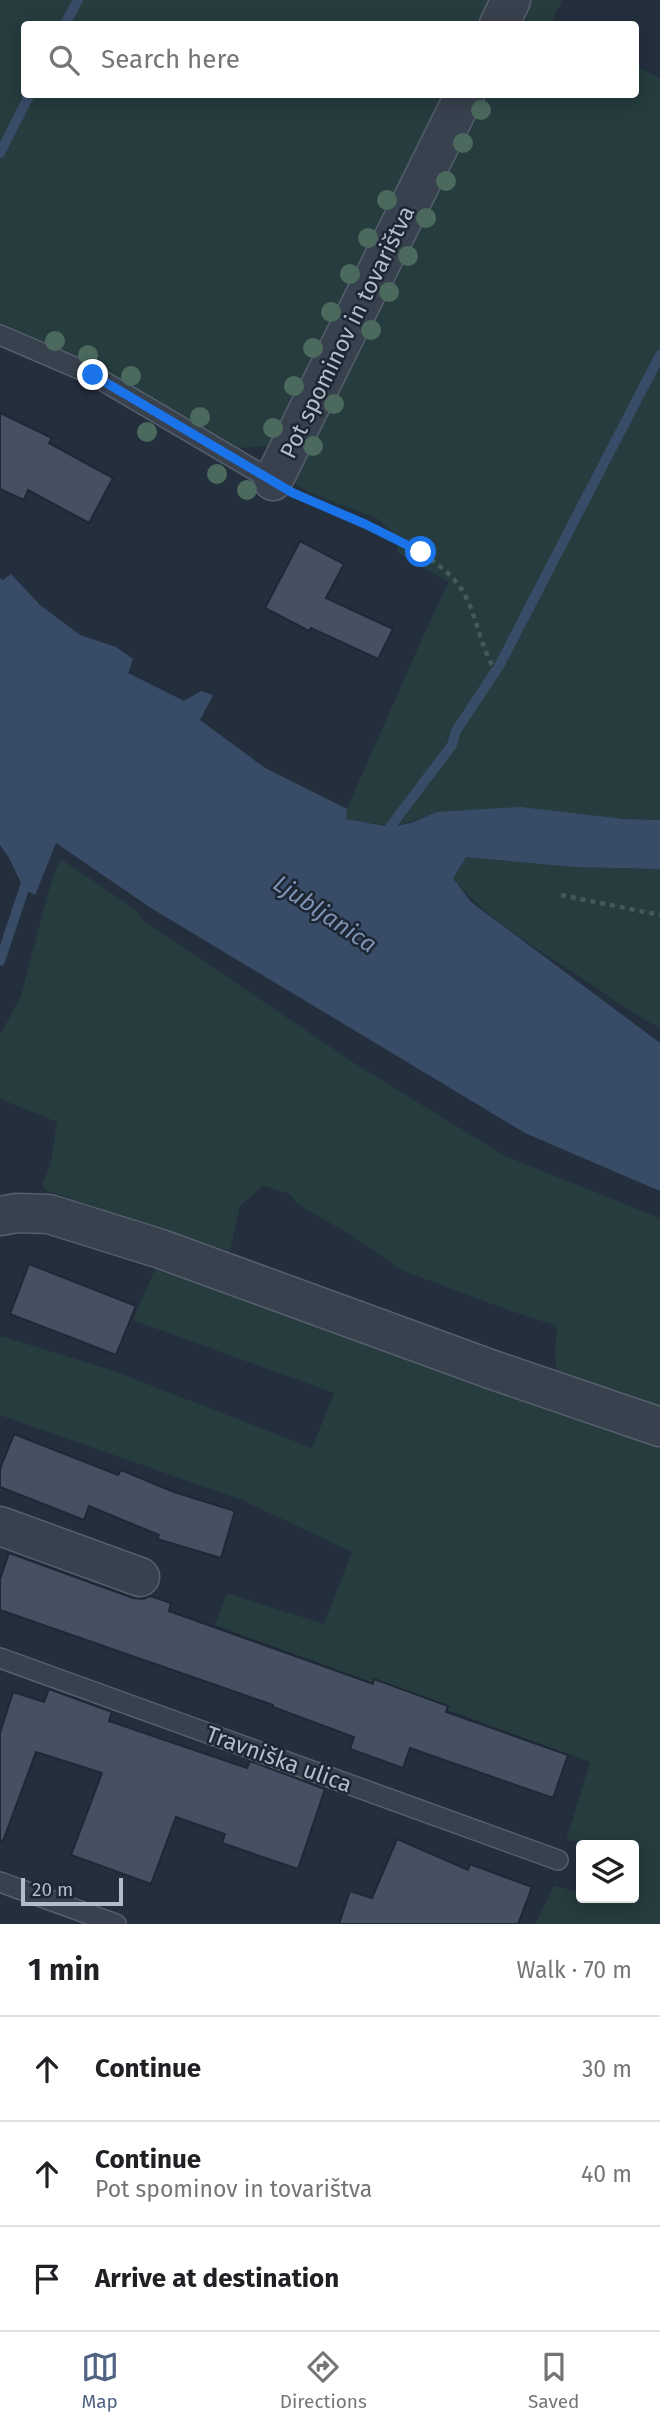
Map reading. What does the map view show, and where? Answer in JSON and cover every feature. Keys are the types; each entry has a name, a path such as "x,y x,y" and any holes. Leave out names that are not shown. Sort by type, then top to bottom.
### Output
{"street":[{"path":"501,21 512,0"},
{"name":"Pot spominov in tovarištva","path":"273,481 463,98"},
{"path":"0,1216 17,1213 49,1214 161,1249 493,1370 660,1427"},
{"path":"0,1526 140,1577"}],"lane":[{"name":"Pot spominov in tovarištva","path":"0,335 93,375 273,481"},
{"name":"Travniška ulica","path":"0,1658 558,1860"},
{"path":"0,1882 116,1924"}],"path":[{"path":"273,481 293,493 421,552 443,569 461,588 492,665"},
{"path":"561,895 660,915"}],"green space":[{"path":"0,0 500,0 489,21 21,21 21,98 452,98 279,445 238,448 98,366 0,323"},
{"path":"524,0 562,0 553,20 555,21 514,21"},
{"path":"639,67 660,79 660,820 437,812 392,825 346,819 347,809 449,582 398,553 397,537 378,519 311,493 286,479 476,98 639,98"},
{"path":"466,857 574,867 660,869 660,1028 528,943 480,907 453,878"},
{"path":"61,859 136,910 143,920 354,1063 505,1156 660,1218 660,1408 556,1372 557,1326 401,1270 351,1235 299,1205 288,1193 263,1186 240,1206 230,1251 174,1235 46,1190 42,1185 50,1167 57,1122 0,1099 0,1035 21,996 48,893"},
{"path":"155,1269 660,1445 660,1924 535,1924 554,1886 576,1891 576,1903 639,1903 639,1840 566,1841 590,1762 215,1625 227,1593 324,1624 352,1552 242,1500 0,1415 0,1337 4,1337 114,1371 312,1448 334,1393 133,1320"}],"water":[{"name":"Ljubljanica","path":"11,574 40,605 80,635 116,647 133,659 128,673 184,701 201,691 213,695 200,720 265,768 347,809 346,819 390,827 411,823 437,812 520,807 624,819 660,820 660,869 574,867 466,857 453,878 471,902 660,1043 660,1191 525,1133 151,908 56,843 35,895 24,889 0,845 0,578 3,580"}],"building":[{"path":"0,413 52,438 49,443 113,478 89,523 28,490 24,500 0,489"},
{"path":"300,541 344,564 326,598 393,629 378,659 311,628 309,631 265,608"},
{"path":"29,1264 136,1306 116,1355 10,1314"},
{"path":"14,1434 118,1475 121,1470 174,1492 235,1511 221,1558 157,1539 159,1535 89,1506 84,1520 0,1487 0,1469"},
{"path":"9,1553 133,1598 143,1599 150,1596 171,1603 169,1611 373,1684 374,1679 448,1706 446,1712 568,1755 553,1798 410,1748 403,1768 350,1749 354,1737 273,1705 0,1610 0,1579"},
{"path":"49,1689 112,1712 109,1721 247,1768 250,1761 325,1789 298,1869 222,1843 225,1834 176,1817 151,1884 71,1855 102,1773 36,1752 3,1841 0,1840 0,1733 13,1692 44,1702"},
{"path":"397,1839 468,1870 470,1864 532,1887 518,1924 339,1924 350,1891 372,1898"}],"waterway":[{"path":"67,21 78,0"},
{"path":"0,153 28,98"},
{"path":"381,839 452,745 456,731 499,666 660,355"},
{"path":"0,961 28,877"}],"route":[{"path":"93,375 293,493 421,552"}]}
